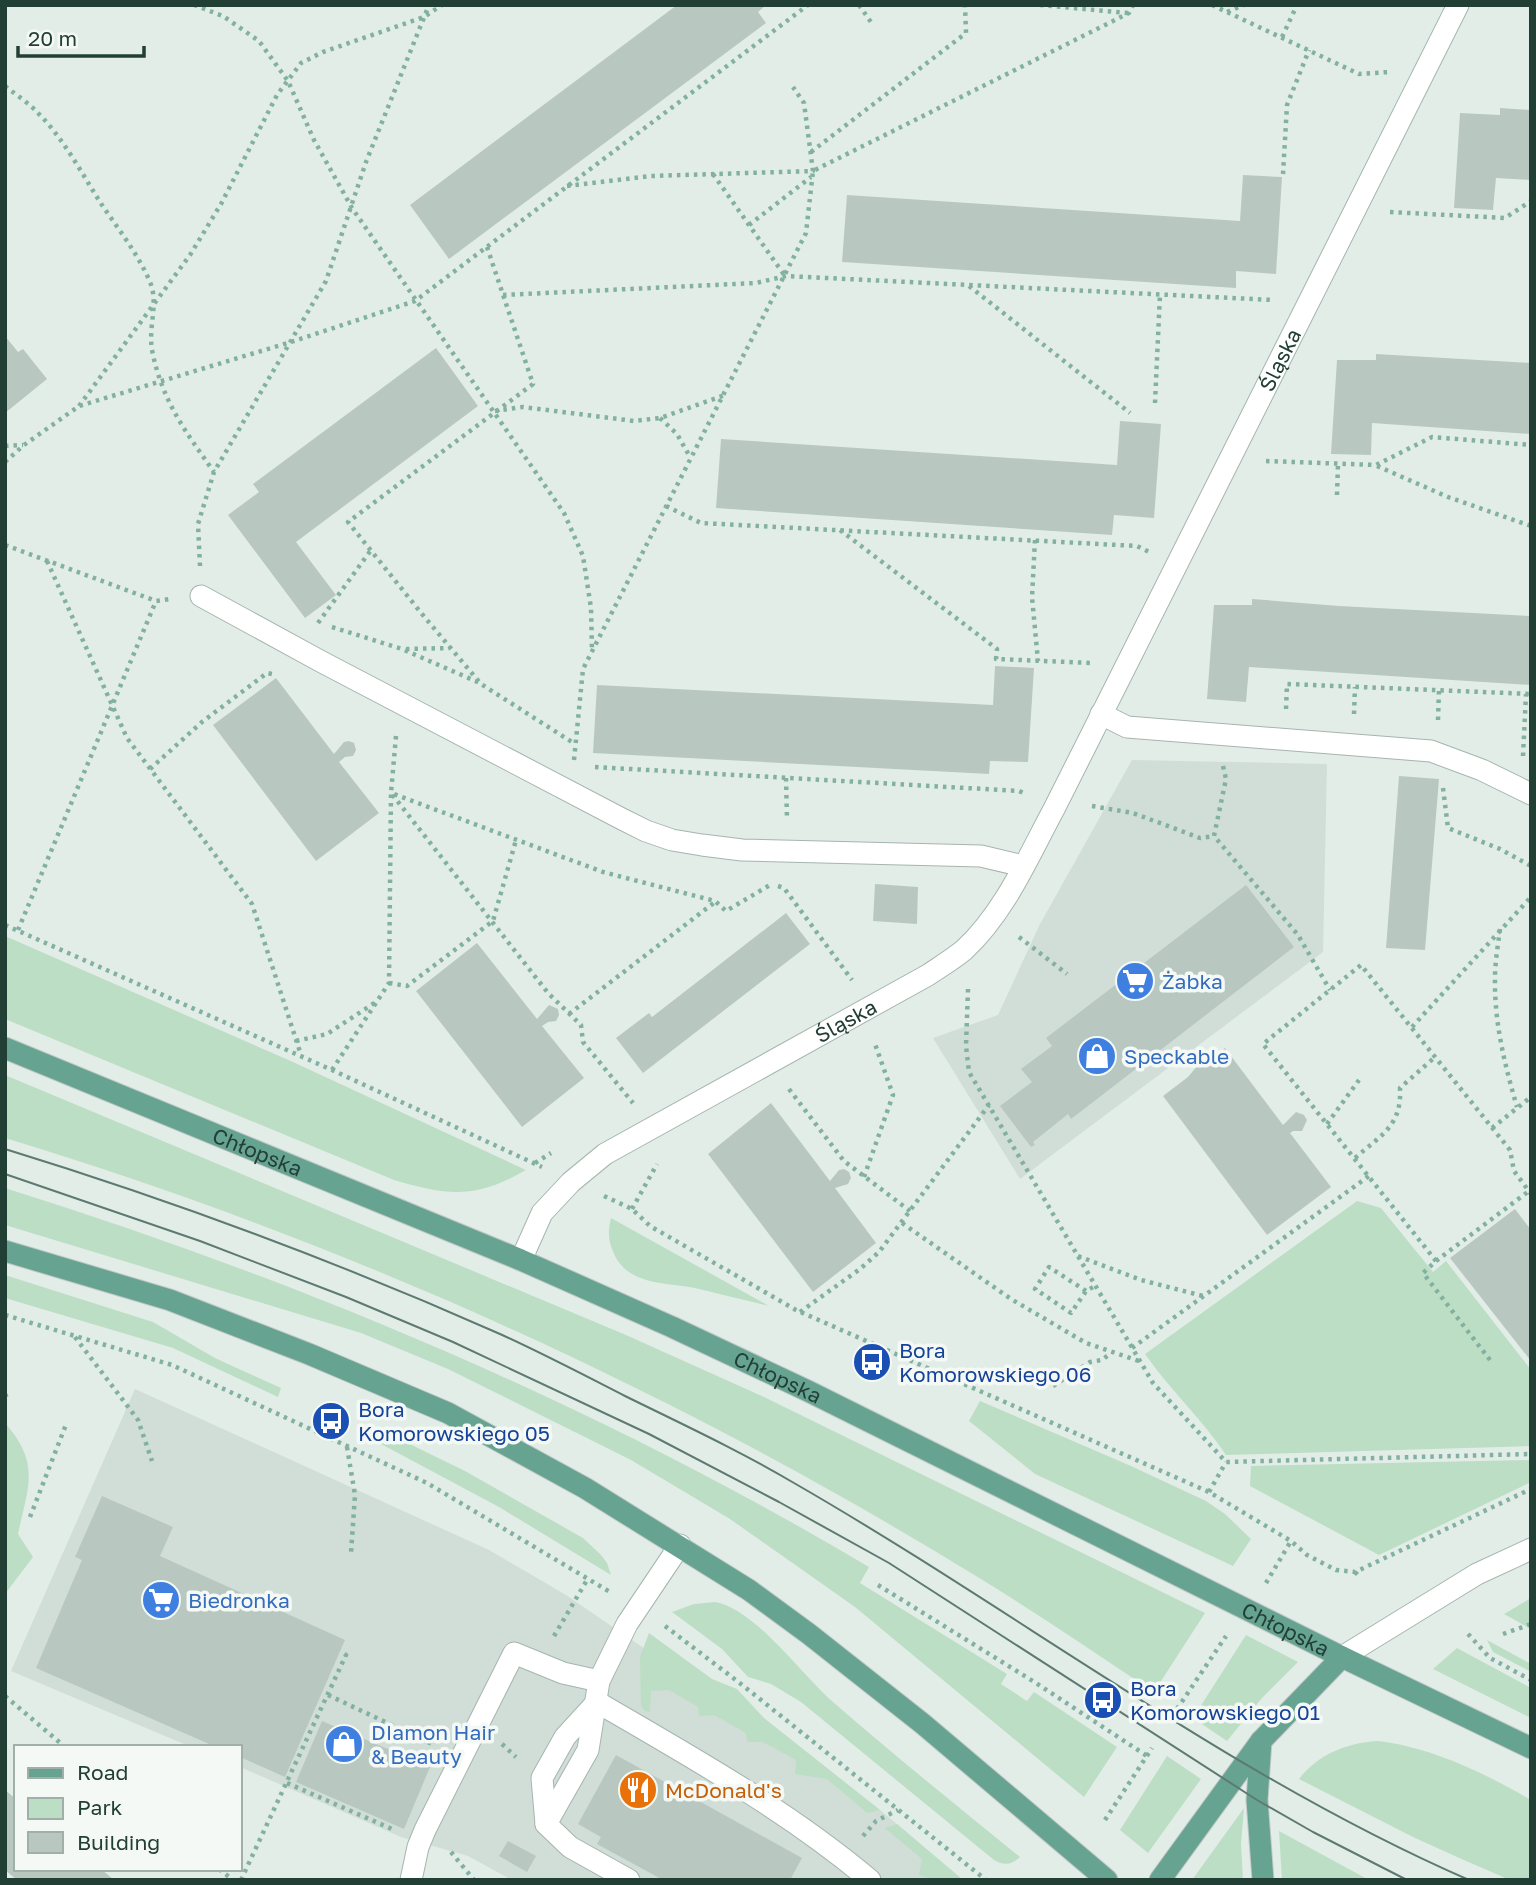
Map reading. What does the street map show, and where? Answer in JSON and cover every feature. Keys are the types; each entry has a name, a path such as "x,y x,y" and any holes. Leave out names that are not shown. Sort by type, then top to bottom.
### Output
{"main road":[{"name":"Chłopska","path":"5,1048 521,1260 672,1327 810,1392 1531,1748"},
{"path":"5,1251 193,1308 383,1384 448,1413 520,1452 680,1545 749,1590 864,1676 1107,1880"},
{"path":"1160,1880 1261,1741 1342,1657"},
{"path":"1261,1741 1257,1800 1263,1880"}],"street":[{"name":"Śląska","path":"521,1260 542,1213 571,1181 605,1154 874,1006 962,951 984,929 1023,866 1101,714 1458,5"},
{"path":"201,596 569,792 646,831 672,840 742,850 981,856 1023,866"},
{"path":"1101,714 1127,727 1431,751 1482,770 1531,794"},
{"path":"629,1880 570,1847 546,1824 588,1750 598,1692 627,1624 680,1545"},
{"path":"1342,1657 1477,1574 1531,1549"},
{"path":"411,1880 418,1847 425,1830 514,1653 563,1673 598,1692 777,1809 845,1858 870,1880"}],"path":[{"path":"194,5 223,16 259,41 288,81 314,140 352,208 564,513 583,556 591,608 592,652"},
{"path":"5,545 156,601 201,596 198,524 214,472 326,281 366,162 429,5"},
{"path":"79,406 190,255 221,204 277,95 301,63 323,52 424,17 442,5"},
{"path":"5,462 24,444 79,406 291,342 415,301 808,5"},
{"path":"859,5 873,25"},
{"path":"810,153 966,33 965,5"},
{"path":"1040,5 1129,13"},
{"path":"749,225 813,174 1129,13 1133,5"},
{"path":"1212,5 1359,74 1390,72"},
{"path":"1227,12 1244,5"},
{"path":"1282,37 1297,5"},
{"path":"1283,174 1287,105 1309,50"},
{"path":"5,86 40,114 67,150 127,240 151,283 155,304 151,319 152,348 161,381 172,410 214,472"},
{"path":"569,792 583,669 806,233 813,174 804,103 793,87"},
{"path":"713,174 786,276"},
{"path":"566,186 650,176 813,174"},
{"path":"1382,211 1505,218 1531,201"},
{"path":"481,684 348,522 533,384 487,247"},
{"path":"503,295 756,283 786,276 1274,300"},
{"path":"967,285 1130,413"},
{"path":"1155,403 1160,294"},
{"path":"494,412 523,407 634,421 660,418 725,395"},
{"path":"660,418 677,434 691,458"},
{"path":"1376,465 1432,437 1531,445"},
{"path":"5,446 24,444"},
{"path":"1257,461 1376,465 1448,497 1531,526"},
{"path":"1337,495 1339,464"},
{"path":"666,506 701,523 1137,545 1175,567"},
{"path":"841,530 997,649 996,659 1093,663"},
{"path":"1035,540 1032,597 1038,661"},
{"path":"300,650 371,550"},
{"path":"47,561 127,738 252,904 301,1056"},
{"path":"18,930 156,601"},
{"path":"319,623 402,649 481,684 575,744"},
{"path":"402,649 450,648"},
{"path":"150,769 202,722 267,673 281,675"},
{"path":"1286,715 1287,684 1528,694 1522,764"},
{"path":"1353,720 1355,687"},
{"path":"1438,723 1440,690"},
{"path":"332,1070 389,983 391,793 397,723"},
{"path":"573,766 1019,791 1029,795"},
{"path":"1442,778 1448,828 1500,849 1531,866"},
{"path":"1214,836 1226,779"},
{"path":"391,793 603,872 715,901 726,911 772,884 784,888 855,985"},
{"path":"391,793 548,993 581,1026 583,1042 636,1107"},
{"path":"1088,805 1133,813 1200,838 1214,836"},
{"path":"1214,836 1298,935 1330,990"},
{"path":"389,983 407,986 493,921 516,840"},
{"path":"1412,1027 1531,897"},
{"path":"569,1014 715,901"},
{"path":"5,925 301,1056 542,1167"},
{"path":"1500,929 1496,991 1506,1073 1517,1107"},
{"path":"1018,937 1066,974"},
{"path":"1436,1261 1263,1044 1361,965 1510,1150 1514,1171 1530,1193 1423,1273 1490,1360"},
{"path":"968,984 966,1046 969,1072 1139,1362 1166,1400 1226,1462 1531,1454"},
{"path":"296,1041 327,1034 379,999"},
{"path":"864,1177 893,1095 873,1037"},
{"path":"1355,1158 1394,1123 1400,1108 1400,1088 1435,1057"},
{"path":"1327,1124 1359,1080"},
{"path":"786,1086 844,1161 910,1212"},
{"path":"1492,1128 1531,1097"},
{"path":"800,1312 879,1252 989,1105"},
{"path":"1132,1348 1369,1176"},
{"path":"632,1209 650,1226 800,1312 1209,1492 1291,1541 1307,1555 1336,1570 1355,1572 1531,1489"},
{"path":"902,1223 1010,1299 1086,1343 1139,1362"},
{"path":"1077,1255 1141,1280 1203,1296"},
{"path":"1086,1291 1049,1267 1035,1289 1072,1313 1086,1291 1095,1286"},
{"path":"5,1315 172,1365 427,1483 616,1595"},
{"path":"75,1336 138,1420 152,1461"},
{"path":"1054,1386 1090,1362 1102,1360 1112,1352"},
{"path":"30,1517 67,1422"},
{"path":"347,1446 355,1495 351,1553"},
{"path":"1209,1492 1226,1462"},
{"path":"1263,1589 1291,1541"},
{"path":"1355,1572 1361,1578"},
{"path":"878,1585 1146,1756"},
{"path":"659,1621 986,1880"},
{"path":"1503,1634 1531,1624"},
{"path":"1177,1709 1233,1626"},
{"path":"1468,1634 1490,1658 1531,1680"},
{"path":"241,1880 346,1655 340,1653"},
{"path":"328,1695 460,1757"},
{"path":"5,1696 63,1745"},
{"path":"1105,1820 1152,1748"},
{"path":"287,1783 401,1833"},
{"path":"845,1858 876,1821 898,1810"}],"shaded area":[{"path":"1132,760 1327,764 1323,952 1020,1179 933,1038 998,1015 1040,924"},
{"path":"135,1389 489,1550 566,1595 670,1666 765,1719 963,1880 512,1880 468,1856 401,1837 242,1768 242,1745 186,1745 11,1671"}],"green space":[{"path":"5,936 293,1062 526,1170 492,1186 462,1192 446,1192 394,1180 5,1019"},
{"path":"5,1075 626,1335 764,1397 1205,1613 1154,1692 999,1590 861,1508 625,1383 382,1273 258,1224 5,1138"},
{"path":"5,1188 228,1264 339,1307 448,1352 662,1453 869,1567 860,1583 1007,1674 1001,1684 1027,1701 1034,1692 1117,1747 1084,1797 855,1607 730,1519 631,1460 448,1369 361,1333 5,1225"},
{"path":"1357,1201 1381,1208 1433,1272 1446,1261 1531,1370 1531,1446 1226,1455 1145,1354"},
{"path":"611,1218 769,1306 636,1276 618,1261 612,1249 609,1234"},
{"path":"5,1275 153,1322 215,1358 281,1388 278,1397 173,1348 5,1298"},
{"path":"980,1401 1206,1501 1225,1514 1251,1539 1233,1566 1035,1474 969,1421"},
{"path":"5,1423 24,1451 28,1463 28,1489 18,1534 33,1557 5,1594"},
{"path":"387,1433 465,1471 583,1538 601,1555 611,1575 499,1507 381,1444"},
{"path":"1531,1460 1531,1482 1379,1555 1250,1486 1251,1466"},
{"path":"1531,1598 1531,1629 1504,1614"},
{"path":"715,1602 746,1616 762,1629 833,1702 1020,1857 1008,1864 994,1860 801,1702 771,1684 748,1677 722,1649 672,1612 694,1604"},
{"path":"649,1633 712,1679 737,1689 765,1719 880,1810 867,1813 827,1779 795,1774 796,1760 763,1742 747,1742 746,1733 714,1715 699,1716 698,1707 669,1690 651,1691 650,1712 645,1711 641,1706 640,1657"},
{"path":"1246,1635 1298,1662 1262,1698 1227,1741 1193,1718"},
{"path":"1487,1640 1531,1664 1531,1672 1493,1652"},
{"path":"1457,1648 1531,1688 1531,1718 1433,1669"},
{"path":"1377,1741 1437,1755 1531,1800 1531,1880 1510,1880 1457,1857 1299,1779 1315,1763 1334,1751"},
{"path":"1167,1756 1201,1779 1148,1853 1120,1830"},
{"path":"1244,1808 1241,1844 1243,1880 1192,1880"},
{"path":"897,1824 963,1880 935,1880 919,1875 922,1859 885,1828"},
{"path":"1279,1831 1369,1880 1282,1880"}],"building":[{"path":"677,5 766,5 758,12 766,23 449,259 410,205"},
{"path":"1500,108 1531,110 1531,180 1496,178 1493,210 1454,208 1460,113 1500,115"},
{"path":"1243,175 1282,177 1276,274 1236,271 1236,288 842,262 847,195 1240,221"},
{"path":"5,336 18,352 23,349 47,379 5,413"},
{"path":"436,348 478,406 296,542 336,595 305,618 228,515 259,492 253,484"},
{"path":"1376,354 1531,363 1531,434 1372,423 1371,455 1331,454 1337,360 1376,360"},
{"path":"1120,421 1161,424 1154,518 1114,515 1112,535 716,508 721,439 1117,465"},
{"path":"1252,599 1531,616 1531,685 1249,667 1246,702 1207,699 1214,605 1252,605"},
{"path":"995,666 1034,668 1028,762 990,761 989,774 593,753 597,685 993,705"},
{"path":"276,678 334,754 344,742 354,743 356,750 353,756 345,757 339,762 379,813 316,861 213,725"},
{"path":"1399,776 1439,779 1425,950 1386,948"},
{"path":"875,884 918,887 917,924 873,921"},
{"path":"1246,885 1294,947 1071,1119 1068,1114 1033,1142 1035,1145 1031,1147 1000,1106 1032,1082 1021,1069 1052,1046 1046,1038"},
{"path":"786,913 810,944 643,1073 616,1038 649,1013 652,1017"},
{"path":"477,943 537,1019 549,1005 558,1009 556,1021 542,1026 584,1078 522,1127 416,991"},
{"path":"1225,1048 1283,1125 1296,1112 1304,1115 1307,1120 1302,1131 1290,1133 1331,1187 1267,1235 1163,1096 1188,1077 1202,1060 1205,1064"},
{"path":"771,1103 830,1181 839,1170 849,1172 851,1178 848,1184 835,1188 876,1243 813,1292 708,1154"},
{"path":"1515,1209 1531,1230 1531,1361 1450,1258"},
{"name":"Biedronka","path":"102,1496 173,1527 160,1556 345,1640 285,1777 242,1758 242,1745 211,1745 36,1668 82,1560 75,1557"},
{"path":"322,1721 430,1767 404,1829 296,1782"},
{"name":"McDonald's","path":"616,1755 802,1858 790,1880 663,1880 597,1844 601,1837 578,1824"},
{"path":"5,1790 14,1797 14,1871 103,1871 114,1880 17,1880 5,1870"},
{"path":"508,1841 536,1856 527,1872 499,1856"}],"tram line":[{"path":"5,1149 193,1211 378,1282 516,1341 711,1438 774,1471 878,1533 1210,1743 1294,1792 1469,1880"},
{"path":"5,1174 200,1241 346,1297 453,1342 649,1434 889,1563 1257,1800 1407,1880"}],"place":[{"name":"Żabka","path":"1135,981"},
{"name":"Speckable","path":"1097,1056"},
{"name":"Bora Komorowskiego 06","path":"872,1362"},
{"name":"Bora Komorowskiego 05","path":"331,1421"},
{"name":"Biedronka","path":"161,1600"},
{"name":"Bora Komorowskiego 01","path":"1103,1700"},
{"name":"DIamon Hair & Beauty","path":"344,1744"},
{"name":"McDonald's","path":"638,1790"}]}
